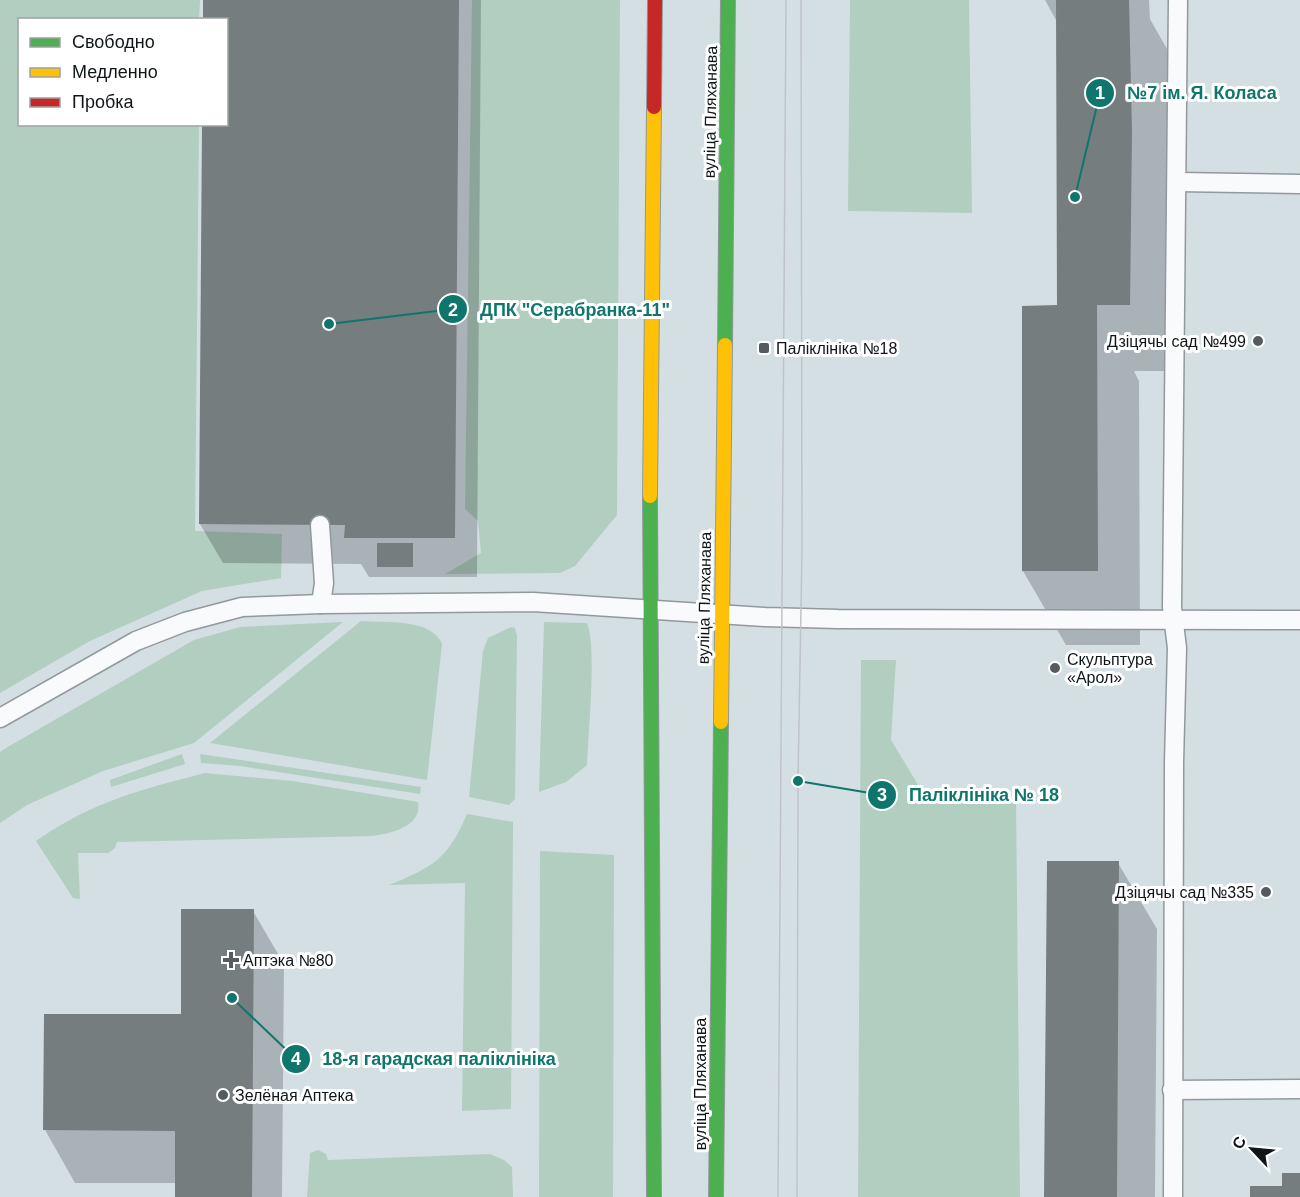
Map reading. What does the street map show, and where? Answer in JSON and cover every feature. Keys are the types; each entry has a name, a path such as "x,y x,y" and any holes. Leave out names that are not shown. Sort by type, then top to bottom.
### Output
{"main road":[{"path":"654,1197 650,609 655,0"},
{"name":"вуліца Пляханава","path":"716,1197 720,613 728,0"}],"lane":[{"path":"1173,1197 1176,620 1172,607 1178,0"},
{"path":"1178,182 1300,184"},
{"path":"320,525 324,583 321,604"},
{"path":"0,718 136,641 185,622 242,608 321,604 532,602 838,619 1300,620"},
{"path":"1172,1090 1300,1089"}],"green space":[{"path":"0,0 200,0 199,18 18,18 18,126 199,126 195,531 282,534 281,578 202,591 90,641 0,693"},
{"path":"472,0 620,0 617,515 575,566 560,573 445,574 481,553 478,521 465,509"},
{"path":"850,0 969,0 972,213 848,211"},
{"path":"361,621 395,622 418,626 437,636 442,644 427,780 210,743"},
{"path":"343,622 194,743 103,771 27,805 0,823 0,752 11,745 194,640 240,627"},
{"path":"544,622 587,623 591,651 591,691 587,765 566,782 539,792"},
{"path":"511,627 515,628 517,636 515,799 509,805 469,797 483,651 488,638"},
{"path":"861,660 896,660 891,740 926,798 1016,798 1020,1197 858,1197"},
{"path":"182,754 185,764 111,787 110,780"},
{"path":"200,754 421,787 420,794 240,766 201,763"},
{"path":"205,773 293,781 418,802 418,810 415,817 404,827 372,836 117,842 115,848 108,853 78,853 80,899 73,898 36,841 77,816 97,807 159,785"},
{"path":"467,814 513,822 511,1109 462,1111 465,883 389,885 417,873 437,860 453,842"},
{"path":"540,851 614,855 613,1197 539,1197"},
{"path":"318,1150 326,1154 328,1160 490,1154 504,1160 512,1167 513,1197 307,1197 310,1153"}],"building":[{"path":"203,0 459,0 455,538 344,538 345,525 199,524 202,126 228,126 228,18 203,18"},
{"path":"1056,0 1129,0 1132,132 1130,305 1097,305 1098,571 1022,571 1022,306 1057,305"},
{"path":"377,543 413,543 413,567 377,567"},
{"path":"1047,861 1119,861 1117,1197 1044,1197"},
{"path":"181,909 254,909 252,1197 175,1197 175,1131 43,1130 44,1014 181,1014"},
{"path":"1282,1173 1300,1173 1300,1197 1250,1197 1250,1186 1282,1186"}],"tram line":[{"path":"778,1197 786,0"},
{"path":"797,1197 798,781 802,549 801,0"}],"traffic: fast":[{"path":"725,345 728,0"},
{"path":"650,496 654,1197"},
{"path":"716,1197 721,722"}],"traffic: slow":[{"path":"650,496 654,107"},
{"path":"721,722 725,345"}],"traffic: jam":[{"path":"654,107 655,0"}],"place":[{"name":"№7 ім. Я. Коласа","path":"1075,197"},
{"name":"ДПК \"Серабранка-11\"","path":"329,324"},
{"name":"Дзіцячы сад №499","path":"1258,341"},
{"name":"Паліклініка №18","path":"764,348"},
{"name":"Скульптура «Арол»","path":"1055,668"},
{"name":"Паліклініка № 18","path":"798,781"},
{"name":"Дзіцячы сад №335","path":"1266,892"},
{"name":"Аптэка №80","path":"231,960"},
{"name":"18-я гарадская паліклініка","path":"232,998"},
{"name":"Зелёная Аптека","path":"223,1095"}]}
